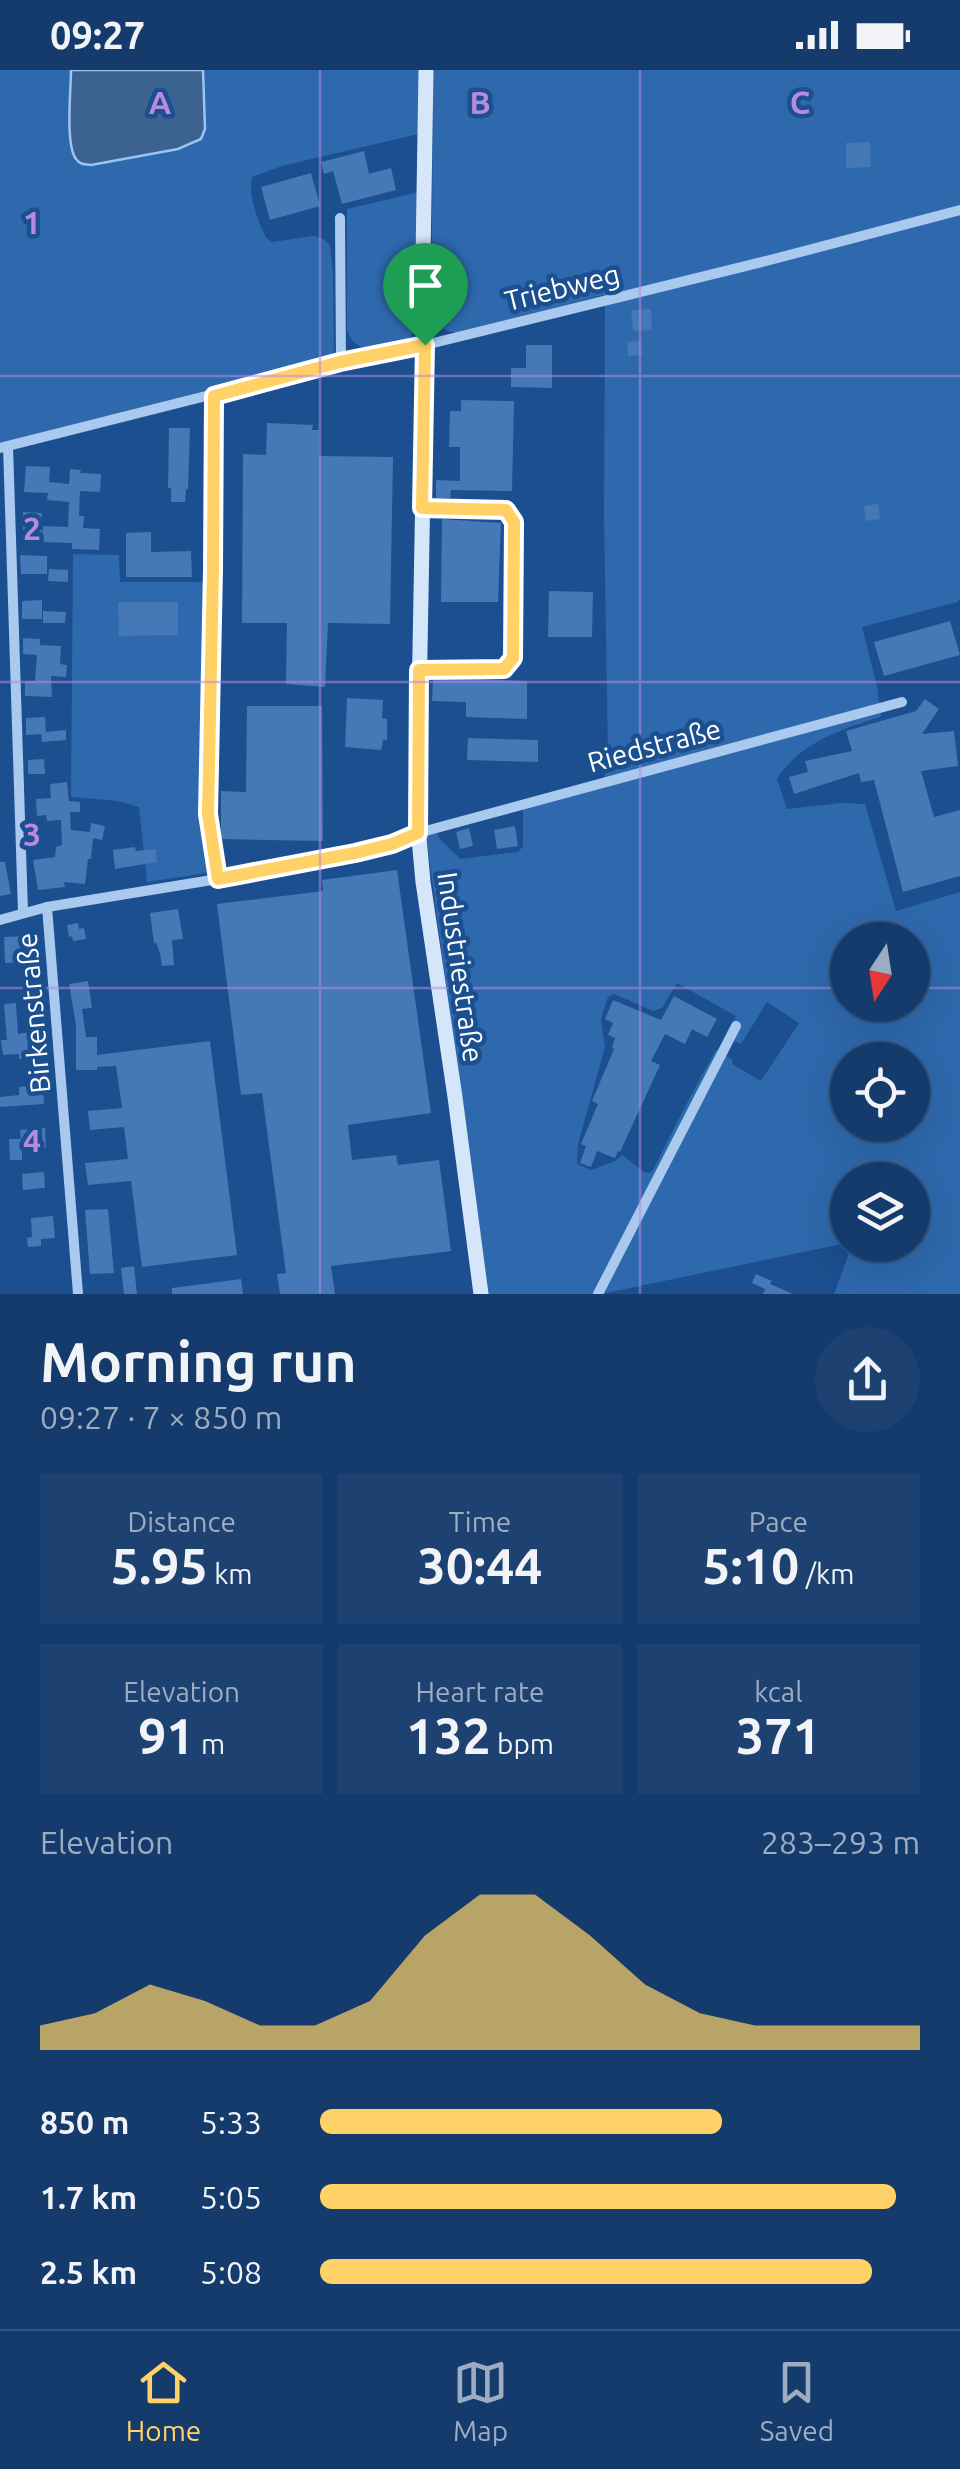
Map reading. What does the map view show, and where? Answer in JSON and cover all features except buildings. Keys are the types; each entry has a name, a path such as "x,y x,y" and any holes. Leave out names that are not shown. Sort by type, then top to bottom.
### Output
{"street":[{"name":"Industriestraße","path":"426,70 418,833 481,1294"},
{"name":"Triebweg","path":"4,447 960,210"},
{"path":"340,218 340,362"},
{"path":"0,920 47,907 218,879 208,814 214,396"},
{"path":"4,447 23,912"},
{"name":"Riedstraße","path":"418,833 902,702"},
{"name":"Birkenstraße","path":"47,907 78,1294"},
{"path":"598,1294 736,1026"}],"lane":[{"path":"419,670 504,669 513,658 514,522 506,510 422,508"},
{"path":"218,879 373,849 418,833"}],"shaded area":[{"path":"0,70 71,70 71,144 91,165 195,144 205,129 203,70 419,70 418,134 282,166 252,177 253,201 266,238 272,242 313,236 330,246 334,351 331,359 0,443"},
{"path":"71,70 203,70 205,129 201,139 178,149 91,165 81,163 71,142"},
{"path":"433,70 960,70 960,599 862,627 881,717 837,732 809,747 777,779 787,809 865,804 896,911 960,892 960,1294 834,1294 846,1262 930,1262 930,1162 830,1162 830,1247 601,1294 488,1294 426,835 437,832 460,859 517,852 523,847 523,807 603,785 608,758 605,303 603,295 466,332 447,331 438,323 432,237","holes":["677,983 736,1016 725,1037 741,1044 767,1002 799,1023 761,1081 716,1050 649,1173 622,1155 591,1170 577,1164 578,1144 605,1047 601,1019 608,997 614,994 653,1011 662,1008"]},
{"path":"419,192 414,328 410,340 383,349 366,349 347,330 347,209"},
{"path":"73,554 119,555 120,582 220,582 212,817 220,871 147,882 139,807 71,797"}],"route":[{"path":"425,345 422,508 506,510 514,522 513,658 504,669 419,670 418,833 355,853 218,879 208,814 214,396 340,362 425,345"}]}
